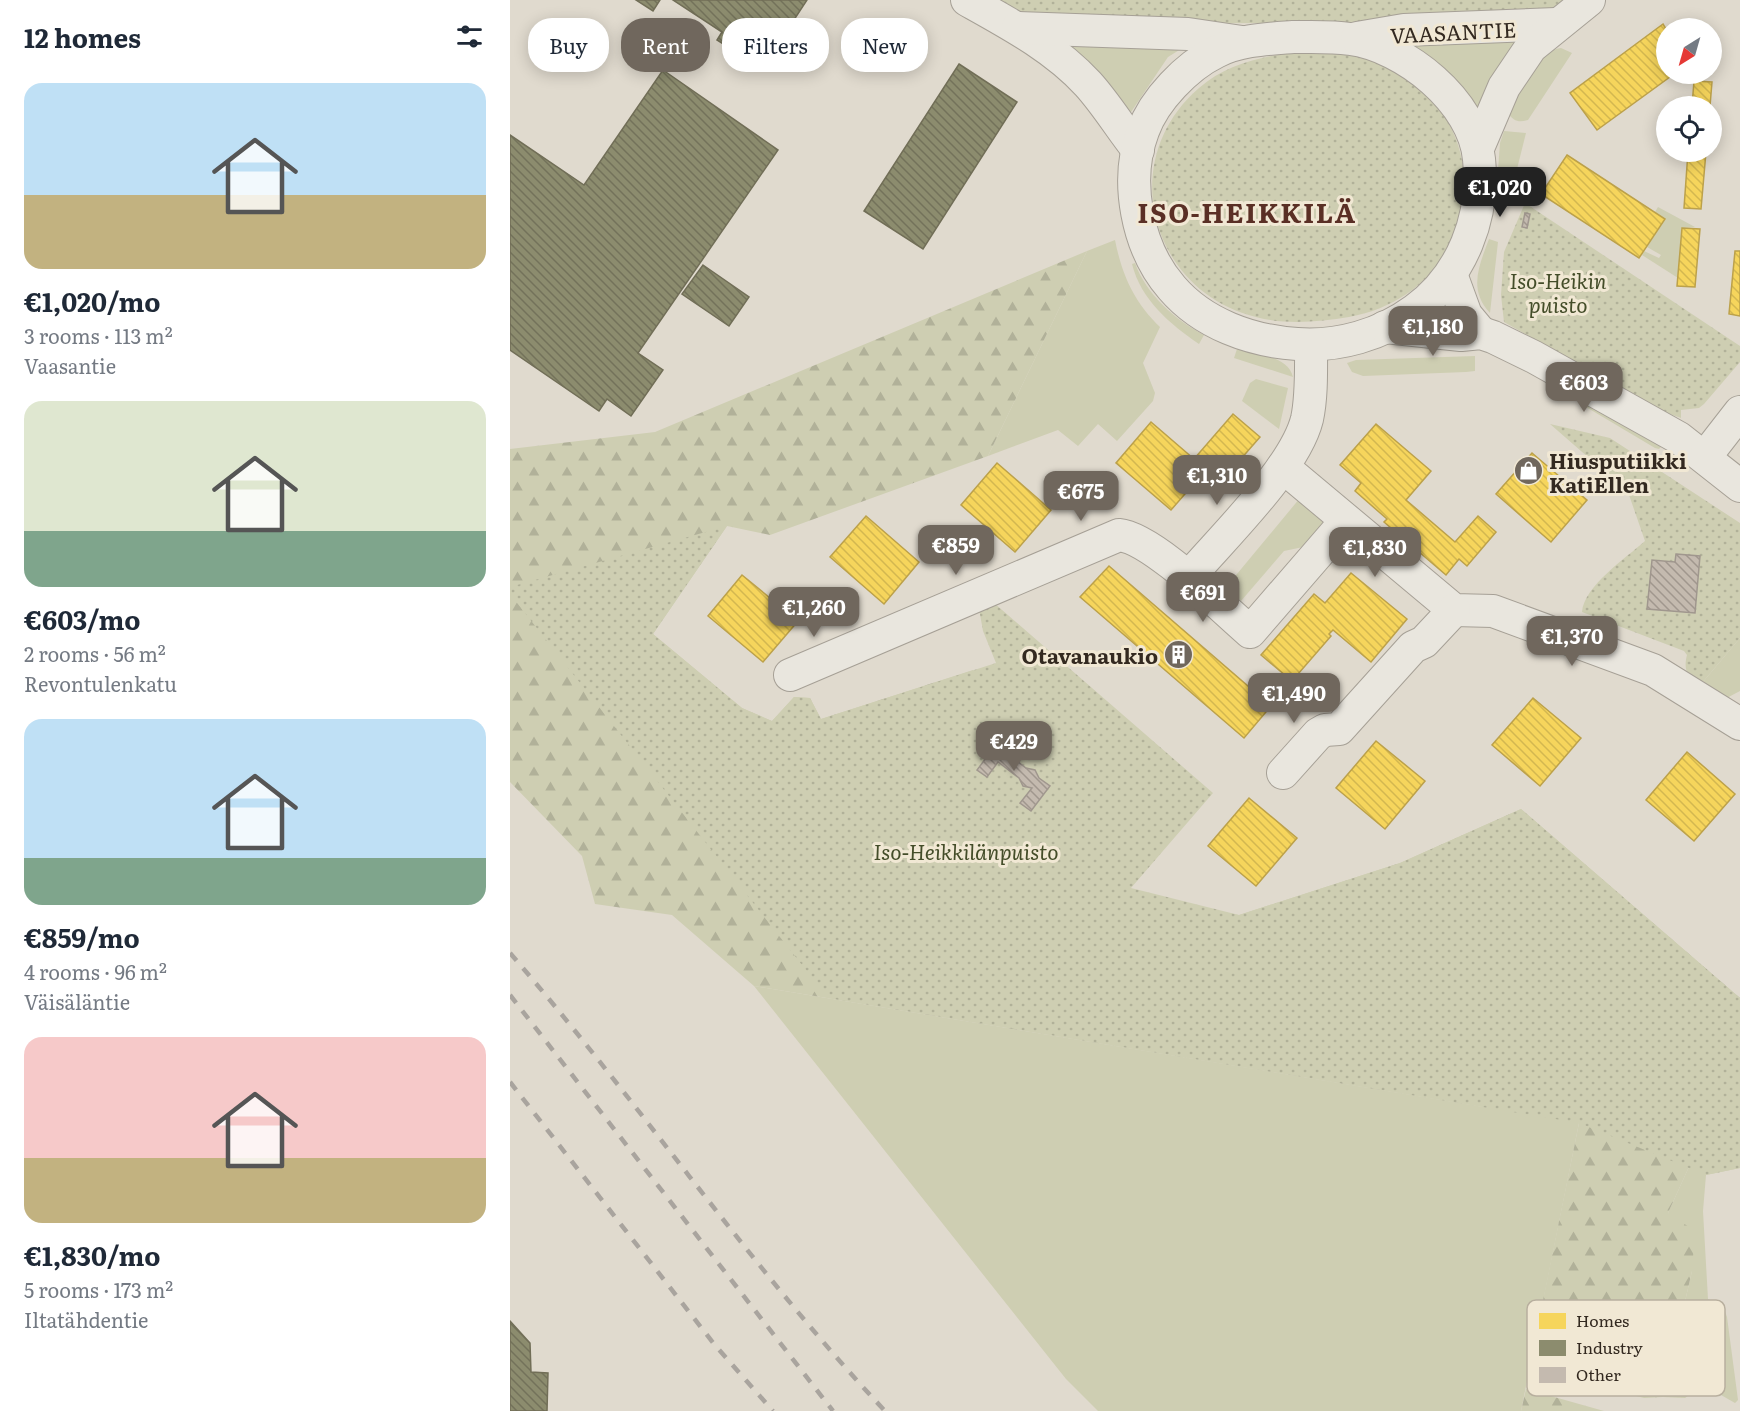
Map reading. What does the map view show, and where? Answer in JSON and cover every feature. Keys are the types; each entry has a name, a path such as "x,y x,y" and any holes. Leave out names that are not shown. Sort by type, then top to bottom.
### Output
{"street":[{"path":"968,0 1018,28 1048,49 1087,83 1138,150"},
{"name":"VAASANTIE","path":"1478,148 1509,80 1531,47 1556,24 1589,0"},
{"name":"VAASANTIE","path":"1351,39 1404,30 1556,24"},
{"path":"1018,28 1188,34 1244,43"},
{"path":"1293,37 1351,39 1401,57 1435,81 1462,115 1478,148 1481,194 1467,242 1452,274 1428,300 1385,327 1354,339 1311,345 1279,343 1252,337 1226,327 1196,310 1172,288 1149,254 1141,230 1135,190 1138,150 1143,129 1151,115 1179,80 1207,57 1244,43 1293,37"},
{"path":"1452,274 1466,315 1482,333 1534,357 1679,438 1740,486"},
{"path":"1385,327 1461,335 1482,333"},
{"path":"1188,578 1283,467 1297,445 1307,419 1311,345"},
{"path":"1705,457 1740,412"},
{"path":"1283,467 1454,610 1493,611 1653,670 1740,724"},
{"path":"790,675 1119,535 1137,540 1188,578 1250,632 1346,521"},
{"path":"1283,773 1318,734 1325,730 1339,729 1413,647 1424,642 1454,610"}],"green space":[{"path":"990,0 1569,0 1558,9 1476,22 1056,24 1029,18"},
{"path":"1521,33 1479,110 1457,83 1426,54 1400,38"},
{"path":"1053,39 1189,44 1168,57 1129,115"},
{"path":"1561,48 1572,53 1528,120 1514,120 1508,113 1528,73 1542,56"},
{"path":"1294,52 1358,55 1394,68 1430,97 1453,132 1464,170 1462,209 1450,246 1426,278 1392,302 1349,317 1290,322 1267,320 1220,303 1191,280 1169,252 1156,220 1152,185 1158,150 1173,117 1199,88 1220,73 1243,63"},
{"path":"1504,131 1526,133 1512,189 1504,199 1496,197 1500,143"},
{"name":"Iso-Heikin puisto","path":"1525,203 1740,346 1740,362 1704,404 1699,408 1681,410 1681,418 1664,412 1504,322 1501,295 1504,252"},
{"path":"1658,207 1695,227 1682,228 1678,278 1642,255 1644,251 1659,258 1661,255 1647,247 1665,219 1655,212"},
{"path":"1489,239 1498,242 1490,313 1483,304 1477,286 1479,268"},
{"path":"1115,240 1121,265 1130,287 1143,308 1160,327 1143,363 1155,393 1153,401 1117,441 1098,424 1078,446 1058,430 988,456 1087,251"},
{"name":"Iso-Heikkilänpuisto","path":"1087,251 988,456 770,535 727,526 653,634 742,708 772,721 794,697 810,698 821,719 973,670 1126,894 1239,915 1400,863 1521,809 1740,998 1693,1158 1668,1213 1695,1231 1692,1271 1685,1300 1543,1300 1579,1123 1568,1075 1490,1108 754,986 672,915 595,904 582,856 510,782 510,449 655,432"},
{"path":"1135,263 1146,285 1163,305 1172,314 1204,335 1199,344 1167,319 1150,300 1136,277 1132,264"},
{"path":"1237,349 1278,360 1285,364 1293,377 1234,358"},
{"path":"1475,356 1475,371 1466,372 1363,376 1352,372 1347,363 1356,360"},
{"path":"1256,379 1288,388 1279,429 1242,401 1250,383"},
{"path":"1588,399 1664,444 1659,449 1655,448 1586,407"},
{"path":"1550,424 1610,438 1740,523 1740,638 1697,689 1687,673 1687,655 1684,651 1582,612 1590,592 1617,564 1645,541 1628,492"},
{"path":"1300,498 1324,523 1308,546 1284,551 1241,601 1227,586"},
{"name":"Iso-Heikkilänpuisto","path":"727,526 653,634 742,708 772,721 794,697 810,698 821,719 996,663 983,631 979,609 994,603 1213,793 1131,888 1239,915 1400,863 1521,809 1740,998 1740,1168 1706,1175 1579,1123 828,998 510,594 510,587"},
{"path":"1740,638 1740,691 1721,701 1697,689"},
{"path":"754,986 1490,1108 1512,1070 1579,1123 1543,1300 1527,1300 1527,1381 1521,1411 1098,1411 1066,1379"},
{"path":"1693,1158 1740,1168 1706,1175 1703,1211 1708,1299 1710,1300 1685,1300 1692,1271 1668,1213"},
{"path":"1725,1312 1738,1400 1735,1403 1723,1396 1725,1396"},
{"path":"1526,1389 1527,1396 1551,1396 1604,1411 1521,1411"},
{"name":"Iso-Heikkilänpuisto","path":"1636,1396 1663,1396 1663,1397"},
{"path":"1663,1396 1688,1396 1685,1398"}],"building: Homes":[{"path":"1656,29 1656,84 1660,84 1597,130 1570,93"},
{"path":"1694,84 1712,84 1711,96 1693,96"},
{"path":"1567,155 1665,219 1639,258 1541,194"},
{"path":"1687,162 1705,162 1701,209 1684,208"},
{"path":"1682,228 1700,229 1695,287 1677,286"},
{"path":"1735,251 1740,251 1740,316 1729,314"},
{"path":"1233,414 1260,437 1212,492 1198,479 1171,510 1116,463 1151,422 1194,459"},
{"path":"1376,424 1431,471 1406,500 1455,542 1478,516 1496,532 1467,566 1459,559 1446,575 1384,522 1387,519 1355,491 1361,483 1340,465"},
{"path":"1532,453 1587,500 1551,542 1496,494"},
{"path":"997,463 1051,510 1015,552 961,505"},
{"path":"866,516 919,562 884,604 830,557"},
{"name":"Otavanaukio","path":"1109,566 1271,706 1244,738 1080,597"},
{"path":"1351,573 1407,619 1371,662 1333,630 1329,634 1331,636 1292,681 1261,655 1314,594 1325,603"},
{"path":"742,575 798,621 763,662 708,616"},
{"path":"1533,698 1581,738 1540,786 1492,745"},
{"path":"1376,741 1425,781 1385,829 1336,788"},
{"path":"1687,752 1735,794 1694,841 1646,800"},
{"path":"1249,798 1297,838 1256,886 1208,846"}],"building: Industry":[{"path":"636,0 660,0 653,11"},
{"path":"673,0 807,0 795,18 722,18 722,32 710,24 710,18 701,18"},
{"path":"722,32 722,43 717,40"},
{"path":"959,64 1017,102 923,249 864,211"},
{"path":"662,72 666,72 778,150 638,353 663,370 631,416 607,399 599,411 510,350 510,135 584,185"},
{"path":"703,265 749,297 729,326 682,294"},
{"path":"510,1321 530,1343 531,1372 548,1373 547,1411 510,1411"}],"building: Other":[{"path":"1525,213 1530,214 1527,228 1522,227"},
{"path":"1676,554 1700,556 1695,613 1647,609 1652,560 1675,562"},
{"path":"988,739 996,741 1001,749 1026,768 1035,770 1039,778 1050,786 1031,811 1020,803 1032,788 1023,786 1019,778 998,762 987,777 977,770 986,758 980,748"}],"railway":[{"path":"510,953 604,1067 788,1300 885,1411"},
{"path":"510,995 833,1411"},
{"path":"510,1082 714,1344 773,1411"}],"place":[{"name":"Hiusputiikki KatiEllen","path":"1528,471"},
{"name":"Otavanaukio","path":"1179,654"}],"district":[{"name":"ISO-HEIKKILÄ","path":"1247,211"}]}
